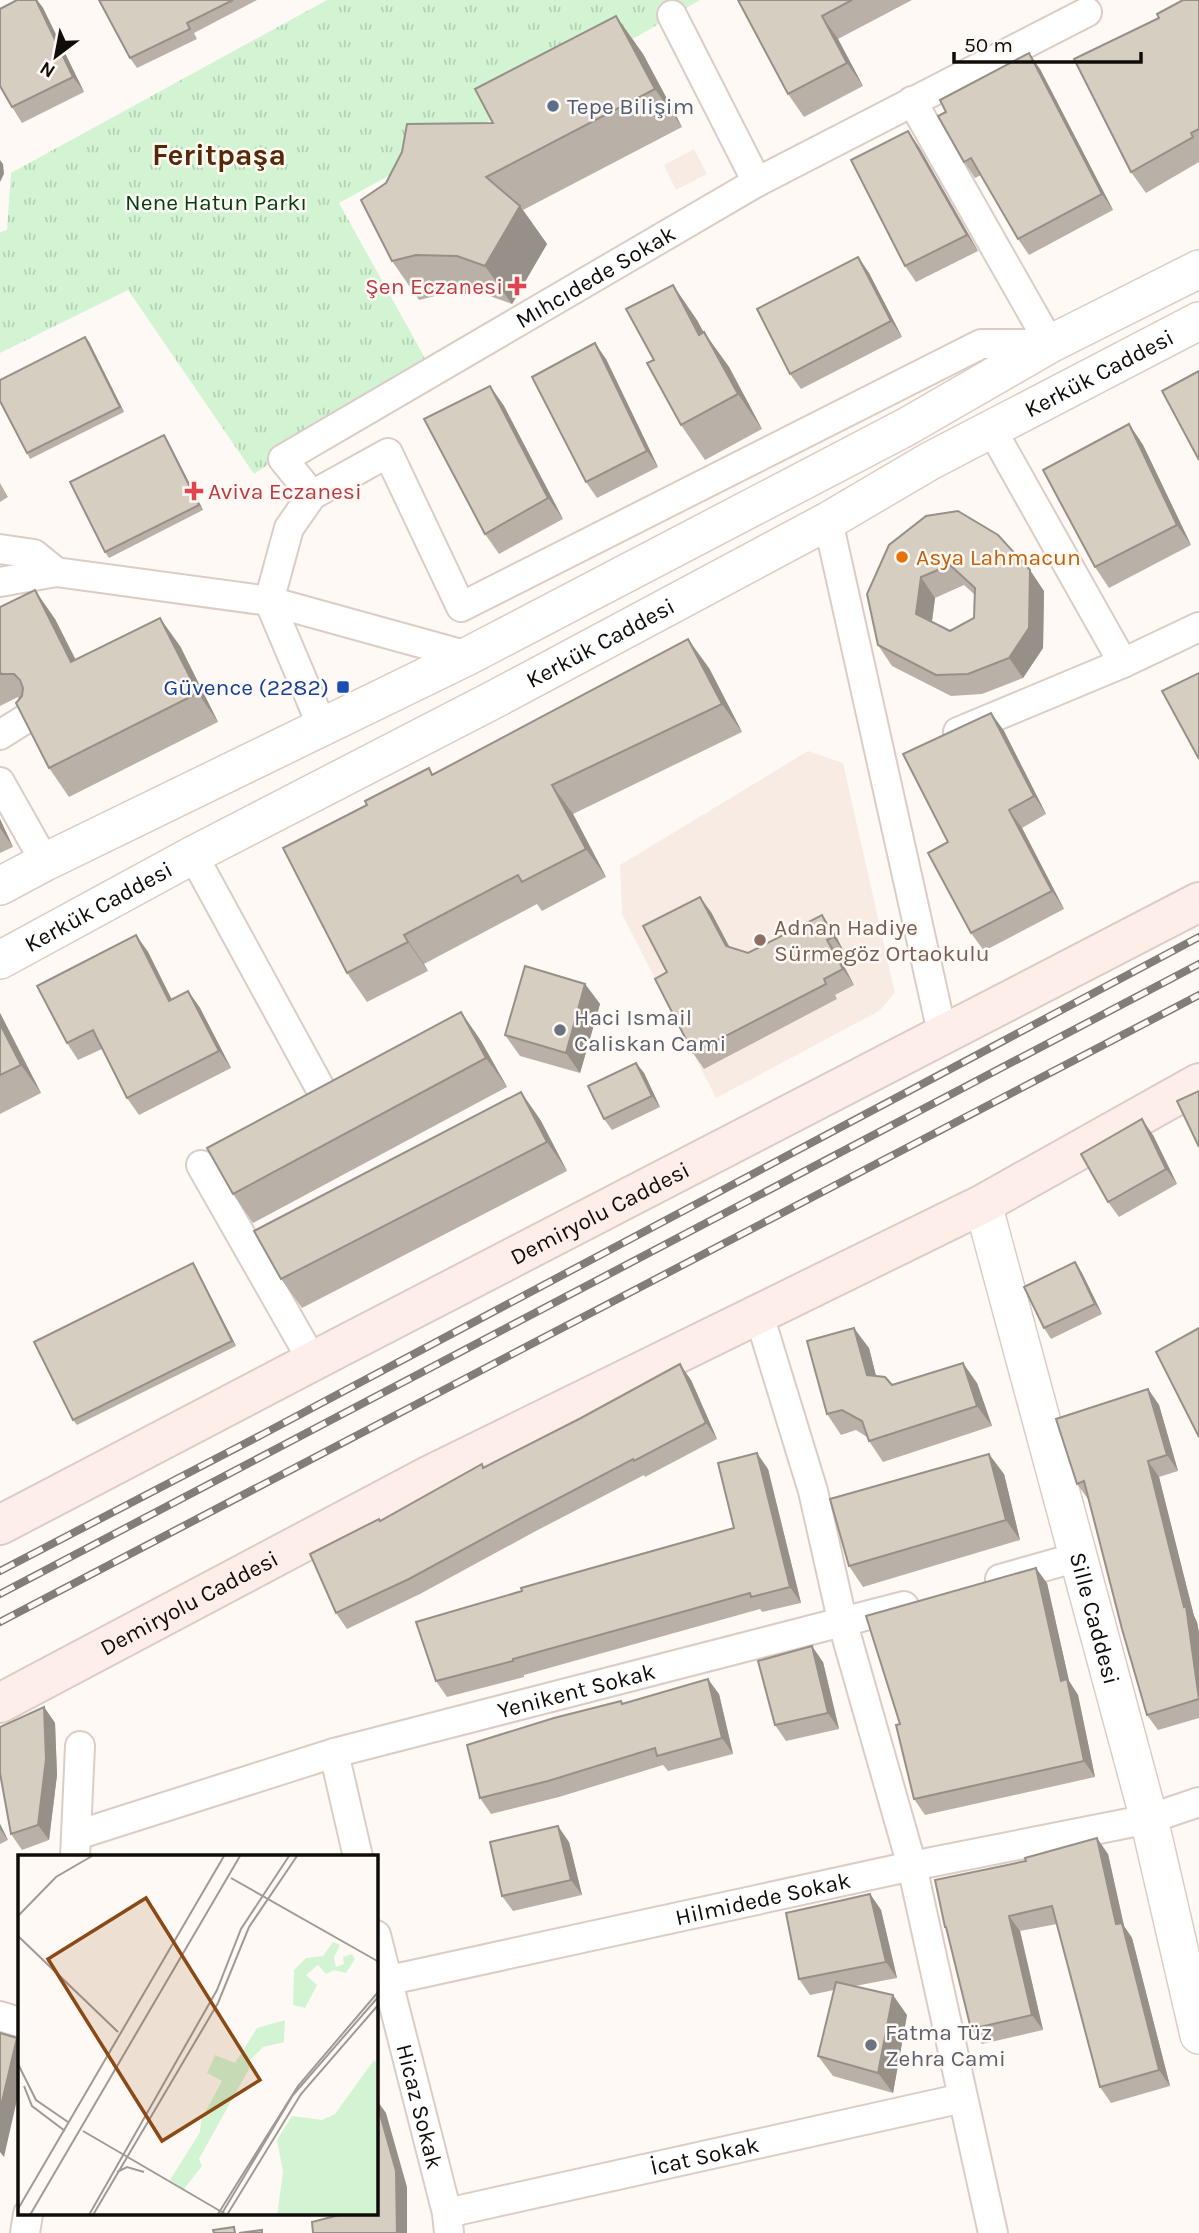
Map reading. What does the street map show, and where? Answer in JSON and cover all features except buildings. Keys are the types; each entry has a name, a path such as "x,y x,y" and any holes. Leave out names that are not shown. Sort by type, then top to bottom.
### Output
{"main road":[{"name":"Demiryolu Caddesi","path":"0,1525 312,1360 943,1037 1199,902"},
{"name":"Demiryolu Caddesi","path":"0,1703 430,1475 983,1205 1199,1083"}],"street":[{"name":"Mıhcıdede Sokak","path":"312,495 283,459 757,182 1087,12"},
{"path":"671,15 757,182"},
{"path":"322,726 269,601 289,528 312,495 388,453 461,607 981,344 1050,344 912,101"},
{"name":"Kerkük Caddesi","path":"0,886 44,862 468,656 894,434 1050,344 1199,269"},
{"name":"Kerkük Caddesi","path":"0,960 193,855 496,698 828,521 930,461 1199,321"},
{"path":"992,430 1123,663"},
{"path":"828,521 908,753 943,1037"},
{"path":"0,549 34,554 56,572"},
{"path":"0,582 56,572 269,601 468,656"},
{"path":"908,753 1123,663 1199,627"},
{"path":"0,735 27,718"},
{"path":"0,782 44,862"},
{"path":"193,855 325,1097"},
{"path":"201,1164 312,1360"},
{"name":"Sille Caddesi","path":"983,1205 1149,1819 1199,2035"},
{"path":"759,1315 813,1491 842,1624 912,1866 993,2233"},
{"path":"973,1587 1078,1557"},
{"name":"Yenikent Sokak","path":"76,1846 334,1753 842,1624 934,1598"},
{"path":"76,1846 80,1746"},
{"path":"334,1753 358,1855"},
{"name":"Hilmidede Sokak","path":"382,1982 912,1866 1149,1819 1199,1802"},
{"name":"Hicaz Sokak","path":"378,1951 382,1982 448,2223"},
{"path":"0,2016 18,2022"},
{"name":"İcat Sokak","path":"448,2223 963,2098"}],"shaded area":[{"path":"694,149 707,174 676,190 664,165"},
{"name":"Adnan Hadiye Sürmegöz Ortaokulu","path":"808,751 843,763 895,993 879,1011 716,1098 622,914 620,865"}],"green space":[{"name":"Nene Hatun Parkı","path":"327,0 700,0 528,100 339,203 426,360 254,474 128,290 0,353 0,232 7,230 11,173"}],"railway":[{"path":"0,1571 1199,937"},
{"path":"0,1594 1199,964"},
{"path":"0,1622 1199,995"}],"place":[{"name":"Tepe Bilişim","path":"553,106"},
{"name":"Şen Eczanesi","path":"517,286"},
{"name":"Aviva Eczanesi","path":"194,491"},
{"name":"Asya Lahmacun","path":"902,557"},
{"name":"Güvence (2282)","path":"343,687"},
{"name":"Adnan Hadiye Sürmegöz Ortaokulu","path":"760,940"},
{"name":"Haci Ismail Caliskan Cami","path":"560,1030"},
{"name":"Fatma Tüz Zehra Cami","path":"871,2045"}],"district":[{"name":"Feritpaşa","path":"219,155"}]}
